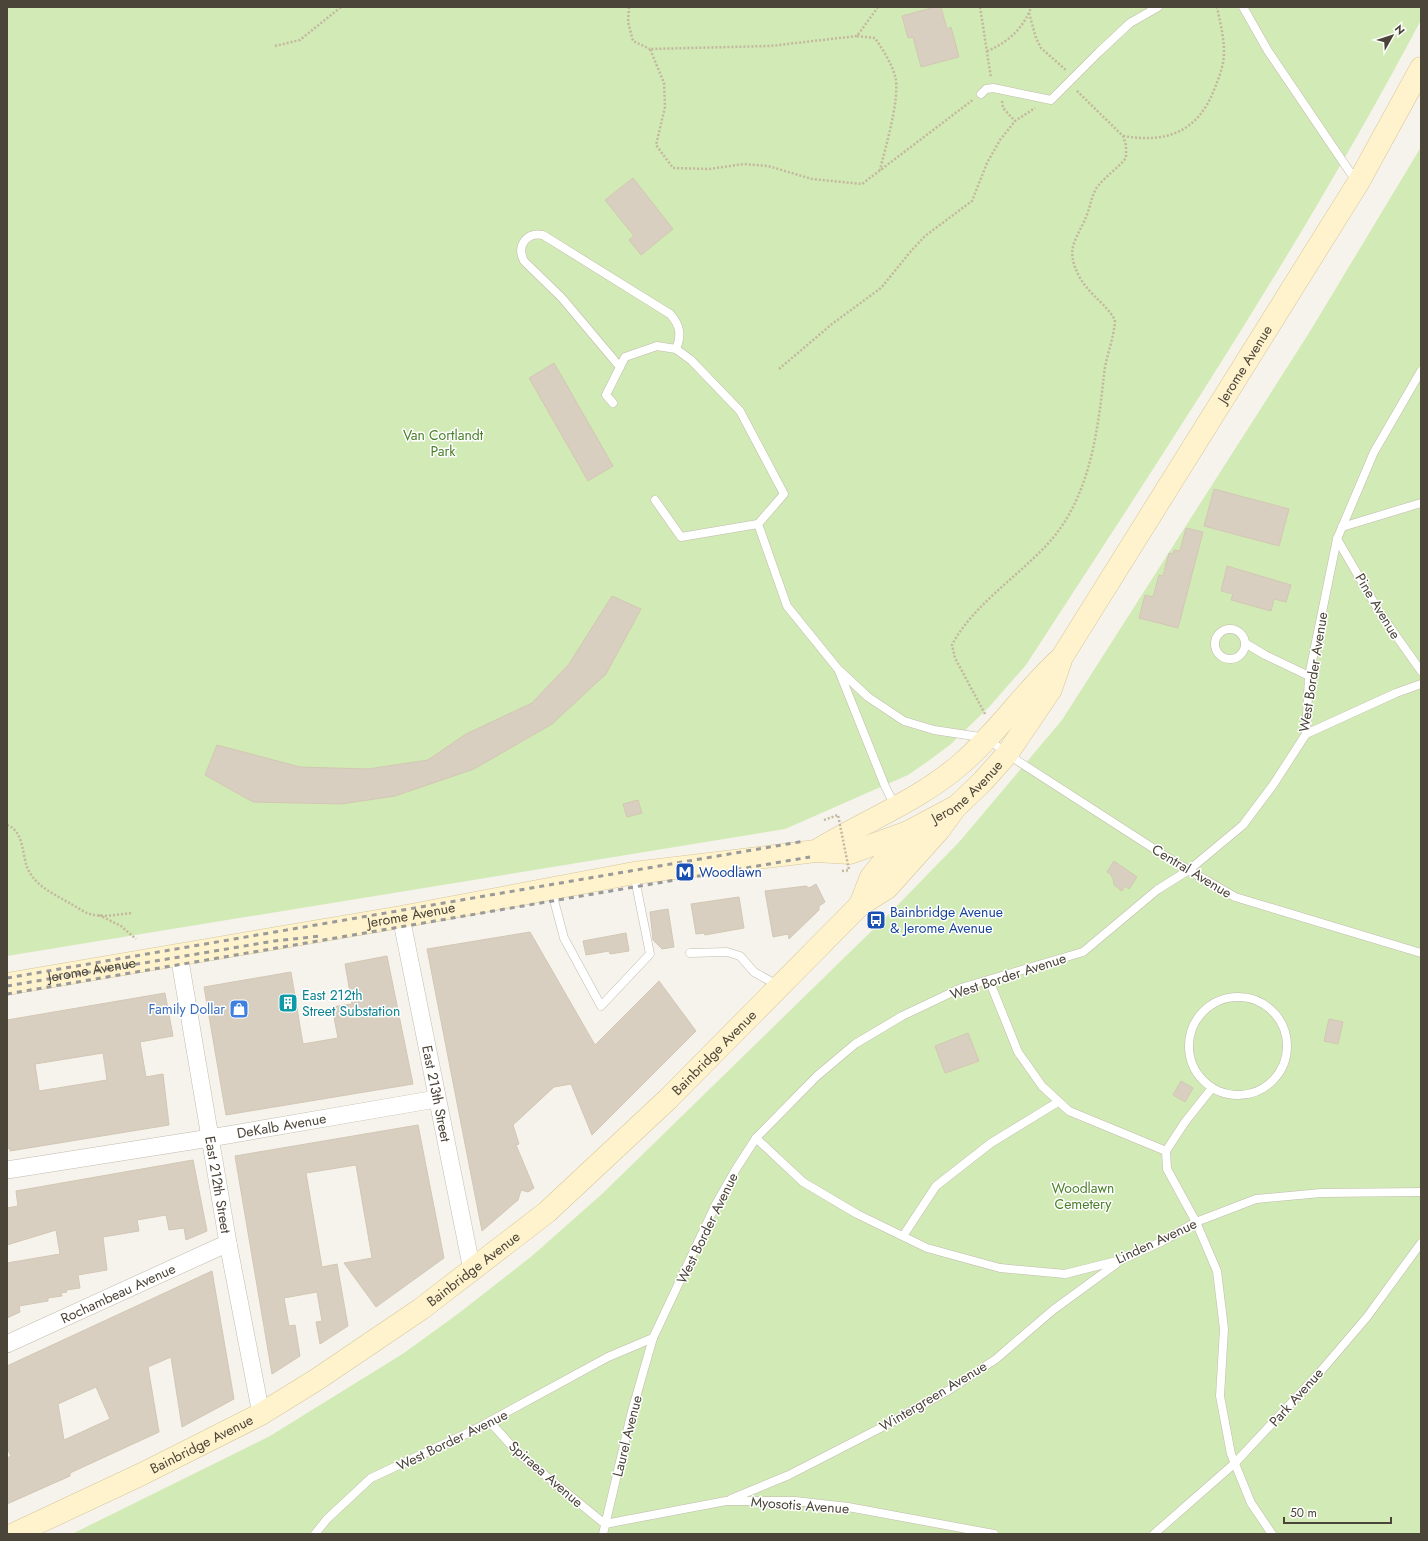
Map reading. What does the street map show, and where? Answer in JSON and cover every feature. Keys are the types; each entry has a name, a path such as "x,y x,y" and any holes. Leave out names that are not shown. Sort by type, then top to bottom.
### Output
{"main road":[{"name":"Jerome Avenue","path":"7,984 401,917 634,873 816,851 850,853 908,832 957,806 983,781 1007,754 1051,689 1062,658 1358,183 1421,68"},
{"name":"Jerome Avenue","path":"816,851 845,833 895,808 937,783 962,763 988,738 1038,680 1062,658"},
{"name":"Bainbridge Avenue","path":"14,1534 142,1474 261,1414 369,1345 472,1270 547,1212 668,1099 860,905 887,888 939,830 957,806"},
{"path":"895,808 908,832"},
{"name":"Bainbridge Avenue","path":"860,905 871,877 908,832"}],"street":[{"name":"East 213th Street","path":"401,917 436,1099 472,1270"},
{"name":"East 212th Street","path":"179,955 228,1244 261,1414"},
{"name":"DeKalb Avenue","path":"7,1170 210,1138 436,1099"},
{"name":"Rochambeau Avenue","path":"7,1344 228,1244"}],"lane":[{"path":"981,94 986,89 996,88 1052,100 1068,82 1130,24 1158,7"},
{"path":"1243,7 1268,51 1358,183"},
{"path":"620,367 565,301 524,261 520,254 520,248 528,237 536,233 543,234 670,314 679,325 679,342 676,349"},
{"path":"613,403 606,395 625,357 657,346 676,349 691,360 740,411 784,494 758,524 681,537 655,500"},
{"name":"West Border Avenue","path":"315,1534 327,1519 371,1478 417,1458 490,1422 608,1357 653,1338 716,1204 756,1138 817,1076 855,1044 902,1016 961,988 1083,952 1157,890 1189,870 1243,825 1273,785 1306,734 1309,676 1337,539 1374,452 1421,370"},
{"path":"1342,527 1421,503"},
{"path":"758,524 787,606 838,669 868,697 904,721 934,730 988,738"},
{"name":"Pine Avenue","path":"1337,539 1380,613 1421,671"},
{"path":"1245,643 1265,655 1309,676"},
{"path":"838,669 895,808"},
{"path":"1306,734 1396,693 1421,684"},
{"name":"Central Avenue","path":"988,738 1007,754 1234,897 1421,953"},
{"path":"551,889 564,938 601,1006 650,954 634,873"},
{"path":"690,953 727,952 740,956 754,972 780,986"},
{"path":"989,980 1018,1052 1042,1086 1058,1102 1069,1111 1166,1151"},
{"path":"1242,997 1258,1001 1272,1011 1282,1025 1286,1036 1287,1053 1281,1070 1271,1083 1256,1092 1240,1095 1223,1093 1212,1088 1200,1077 1191,1062 1189,1045 1192,1028 1201,1013 1209,1006 1225,998 1242,997"},
{"path":"1212,1088 1184,1122 1166,1151 1167,1169 1196,1222 1217,1271 1224,1329 1220,1396 1231,1454 1251,1503 1272,1534"},
{"path":"903,1236 936,1186 991,1143 1058,1102"},
{"name":"Linden Avenue","path":"756,1138 803,1182 857,1214 927,1248 1000,1268 1065,1274 1121,1260 1163,1241 1196,1222 1256,1199 1321,1193 1421,1192"},
{"name":"Park Avenue","path":"1154,1534 1235,1463 1320,1372 1367,1317 1421,1244"},
{"name":"Wintergreen Avenue","path":"726,1501 790,1476 949,1390 996,1358 1053,1310 1121,1260"},
{"name":"Laurel Avenue","path":"603,1534 632,1411 653,1338"},
{"name":"Spiraea Avenue","path":"490,1422 519,1454 605,1524"},
{"name":"Myosotis Avenue","path":"605,1524 726,1501 795,1501 848,1507 994,1534"}],"path":[{"path":"275,46 300,40 341,7"},
{"path":"629,7 628,22 633,41 650,49 770,46 857,36 875,38 885,52 896,77 896,99 880,171"},
{"path":"857,36 878,7"},
{"path":"980,7 987,51 996,88 1003,108 1015,121"},
{"path":"987,51 1007,41 1021,26 1031,7"},
{"path":"1123,136 1143,139 1162,138 1181,132 1195,121 1206,108 1219,77 1224,53 1223,39 1216,7"},
{"path":"1029,13 1036,38 1041,48 1058,63"},
{"path":"650,49 664,83 665,107 656,145 673,168 709,168 744,164 768,166 812,179 862,184 981,94"},
{"path":"985,714 958,665 952,645 958,633 976,613 1052,539 1065,522 1087,472 1099,418 1104,372 1114,335 1115,320 1102,301 1081,280 1075,267 1072,252 1074,238 1082,226 1097,187 1126,158 1126,145 1123,136 1068,82"},
{"path":"779,369 832,324 881,288 925,236 972,201 987,163 1000,140 1015,121 1052,100"},
{"path":"824,820 838,815 849,870 842,871"},
{"path":"7,825 18,835 23,846 28,868 40,885 81,910 91,914 133,913"},
{"path":"98,915 120,926 136,939"}],"green space":[{"name":"Van Cortlandt Park","path":"7,7 1421,7 1421,20 1329,185 1231,347 1026,665 990,706 951,744 908,775 785,829 7,956"},
{"name":"Woodlawn Cemetery","path":"1421,147 1421,1534 72,1534 270,1436 404,1353 459,1313 532,1256 603,1193 890,913 960,841 1062,720 1309,333"}],"building":[{"path":"935,7 941,7 947,29 951,27 959,57 921,67 913,37 908,38 902,16"},
{"path":"633,178 673,229 641,255 629,240 634,236 605,200"},
{"path":"554,363 613,466 588,481 529,378"},
{"path":"1214,489 1289,509 1279,546 1204,526"},
{"path":"1186,528 1203,532 1178,628 1139,618 1145,595 1153,597 1159,575 1163,576 1169,553 1173,554 1174,550 1180,551"},
{"path":"1227,566 1291,585 1286,602 1274,599 1271,611 1231,600 1233,594 1221,591"},
{"path":"612,596 641,609 606,674 552,724 474,769 395,796 341,804 253,802 205,775 217,745 300,767 368,769 428,760 466,734 532,703 569,664"},
{"path":"638,800 642,813 627,817 623,804"},
{"path":"1114,861 1137,877 1129,889 1125,886 1122,891 1114,885 1112,875 1107,872"},
{"path":"816,884 825,902 819,906 819,910 789,939 788,934 773,937 765,891 806,886 809,888"},
{"path":"739,897 744,928 705,935 704,933 696,934 691,904"},
{"path":"668,909 674,947 662,949 653,940 650,912"},
{"path":"530,932 595,1045 659,981 696,1031 592,1135 571,1084 554,1087 513,1125 519,1144 516,1145 534,1188 528,1192 521,1190 518,1200 482,1231 427,949"},
{"path":"626,933 629,951 610,954 609,951 586,955 583,941"},
{"path":"387,956 413,1084 226,1115 204,987 291,972 303,1044 338,1038 332,1007 352,1004 345,964"},
{"path":"165,993 173,1036 140,1042 146,1077 163,1074 169,1125 10,1151 10,1148 7,1149 7,1020","holes":["103,1053 107,1080 39,1091 35,1064"]},
{"path":"1329,1019 1343,1022 1338,1044 1324,1041"},
{"path":"968,1033 979,1061 945,1073 935,1046"},
{"path":"1181,1081 1193,1088 1185,1102 1173,1095"},
{"path":"418,1125 444,1258 376,1307 344,1263 372,1258 356,1165 306,1173 322,1267 337,1264 348,1326 320,1344 316,1322 322,1321 317,1292 284,1298 289,1326 295,1325 300,1356 272,1374 235,1156"},
{"path":"193,1160 207,1231 186,1240 184,1228 169,1230 166,1215 137,1220 139,1231 103,1237 107,1270 78,1275 80,1288 66,1290 67,1292 61,1293 62,1296 48,1298 48,1301 19,1306 20,1312 7,1318 7,1263 60,1254 56,1230 7,1245 7,1208 18,1206 16,1191"},
{"path":"212,1271 234,1399 182,1427 171,1357 148,1367 159,1432 70,1473 70,1476 7,1504 7,1458 11,1456 7,1448 7,1366","holes":["96,1387 110,1419 64,1440 58,1404"]}],"railway":[{"path":"7,978 805,841"},
{"path":"7,994 810,857"},
{"path":"7,986 274,941 321,936"}],"place":[{"name":"Woodlawn","path":"685,872"},
{"name":"Bainbridge Avenue & Jerome Avenue","path":"876,920"},
{"name":"East 212th Street Substation","path":"288,1003"},
{"name":"Family Dollar","path":"239,1009"}]}
